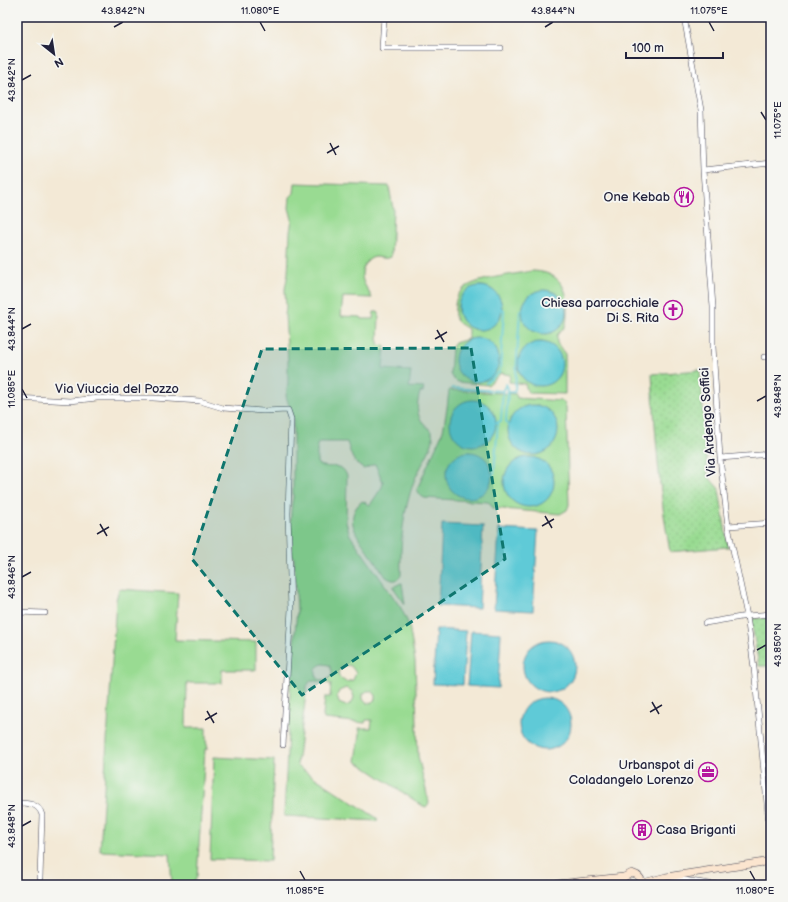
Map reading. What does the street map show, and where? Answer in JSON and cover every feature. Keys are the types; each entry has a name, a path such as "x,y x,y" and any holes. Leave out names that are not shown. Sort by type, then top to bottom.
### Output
{"main road":[{"path":"548,885 624,877 628,874 636,874 639,876 643,884 666,877 769,862"},
{"path":"621,885 624,877"}],"street":[{"path":"384,17 382,48 501,48"},
{"name":"Via Ardengo Soffici","path":"684,17 701,110 703,170 713,307 713,347 720,458 728,526 747,616 754,668 769,824"},
{"path":"703,170 771,163"},
{"path":"764,358 771,357"},
{"name":"Via Viuccia del Pozzo","path":"17,398 70,401 97,398 153,398 200,401 223,408 263,411 288,410 291,419 288,514 291,609 283,745"},
{"path":"720,458 771,454"},
{"path":"728,526 771,523"},
{"path":"17,612 45,613"},
{"path":"706,623 747,616 771,614"},
{"path":"763,765 771,765"},
{"path":"17,803 31,804 41,811 40,878"},
{"path":"666,877 710,884 728,885"}],"highlighted area":[{"path":"471,348 505,559 302,695 192,559 262,349"}],"green space":[{"path":"295,183 389,186 393,209 391,257 375,257 368,261 363,270 362,278 372,298 343,297 341,316 373,319 374,312 379,312 378,345 385,346 383,369 411,371 409,387 424,388 423,392 420,392 419,395 418,413 420,419 433,435 431,448 414,481 407,504 402,539 401,575 395,580 386,577 357,535 354,528 353,514 356,508 362,501 370,505 382,487 383,482 375,464 364,469 360,467 352,458 347,442 319,442 317,445 317,463 325,466 341,468 347,476 346,522 350,535 401,608 409,625 415,661 418,756 429,803 426,807 423,806 356,761 360,734 359,728 371,728 372,720 366,720 365,723 324,719 325,697 330,697 331,684 311,680 307,686 297,765 377,818 378,821 284,816 290,690 297,610 291,526 293,497 293,419 286,396 288,383 288,361 285,315 285,289 288,273 292,219 289,208 290,197 294,193","holes":["321,665 329,665 332,671 329,679 324,681 317,677 316,672 317,667","347,665 351,666 356,673 353,680 346,682 340,678 338,673 341,668","346,688 352,691 354,697 352,703 346,706 339,703 337,696 339,691","367,691 371,691 376,695 376,699 372,703 366,703 363,699 363,694"]},
{"path":"531,271 540,272 554,277 559,281 566,293 566,323 557,335 557,343 565,354 565,394 528,393 525,384 509,382 510,375 501,373 488,385 458,382 452,378 450,374 452,347 455,343 468,339 468,329 457,321 455,316 455,303 459,294 468,286 484,280","holes":["481,286 492,290 499,298 502,307 500,318 476,330 465,323 460,316 458,307 460,301 469,292 474,288","563,301 565,310 564,318 561,325 556,330 550,333 542,333 527,326","541,342 548,344 557,352 560,356 561,368 555,380 519,372 519,358"]},
{"path":"700,370 708,476 719,489 728,547 670,552 658,463 652,374"},
{"path":"449,390 516,394 517,398 564,402 566,407 569,505 567,510 560,514 492,508 490,503 487,502 424,498 420,495 417,489 443,431"},
{"path":"402,583 405,604 393,587"},
{"path":"119,589 178,593 175,640 256,642 256,670 222,670 222,683 187,683 186,728 206,728 206,741 208,749 205,749 197,877 192,885 172,885 170,854 100,851 116,600"},
{"path":"771,617 771,666 759,666 751,619"},
{"path":"214,757 274,760 270,861 210,859"}],"water":[{"path":"480,286 492,290 498,296 502,308 498,320 492,326 480,330 468,326 462,320 458,308 462,296 468,290"},
{"path":"544,290 556,294 562,300 566,312 562,324 556,330 544,334 532,330 526,324 522,312 526,300 532,294"},
{"path":"477,338 489,342 495,348 499,360 495,372 489,378 477,382 465,378 459,372 455,360 459,348 465,342"},
{"path":"540,342 552,346 558,352 562,364 558,376 552,382 540,386 528,382 522,376 518,364 522,352 528,346"},
{"path":"473,400 486,404 492,410 496,423 492,436 486,442 473,446 460,442 454,436 450,423 454,410 460,404"},
{"path":"533,405 543,407 551,412 556,420 558,430 556,440 551,448 543,453 533,455 523,453 515,448 510,440 508,430 510,420 515,412 523,407"},
{"path":"469,452 482,456 488,462 492,475 488,488 482,494 469,498 456,494 450,488 446,475 450,462 456,456"},
{"path":"529,457 539,459 547,464 552,472 554,482 552,492 547,500 539,505 529,507 519,505 511,500 506,492 504,482 506,472 511,464 519,459"},
{"path":"442,524 483,526 479,608 438,606"},
{"path":"499,529 538,531 533,611 494,609"},
{"path":"436,629 466,631 463,685 433,684"},
{"path":"471,631 501,633 498,688 467,686"},
{"path":"549,640 559,642 567,648 573,656 575,666 573,676 567,684 559,690 549,692 539,690 531,684 525,676 523,666 525,656 531,648 539,642"},
{"path":"545,698 555,700 563,706 569,714 571,724 569,734 563,742 555,748 545,750 535,748 527,742 521,734 519,724 521,714 527,706 535,700"}],"waterway":[{"path":"486,383 500,371 504,310 502,309"},
{"path":"509,392 514,392 515,389 520,310 522,310"},
{"path":"506,384 508,388 506,421 508,426"},
{"path":"496,423 501,421 503,390 506,384"},
{"path":"452,388 501,391"},
{"path":"492,475 494,473 498,422"}],"place":[{"name":"One Kebab","path":"684,197"},
{"name":"Chiesa parrocchiale Di S. Rita","path":"673,310"},
{"name":"Urbanspot di Coladangelo Lorenzo","path":"708,772"},
{"name":"Casa Briganti","path":"642,830"}]}
